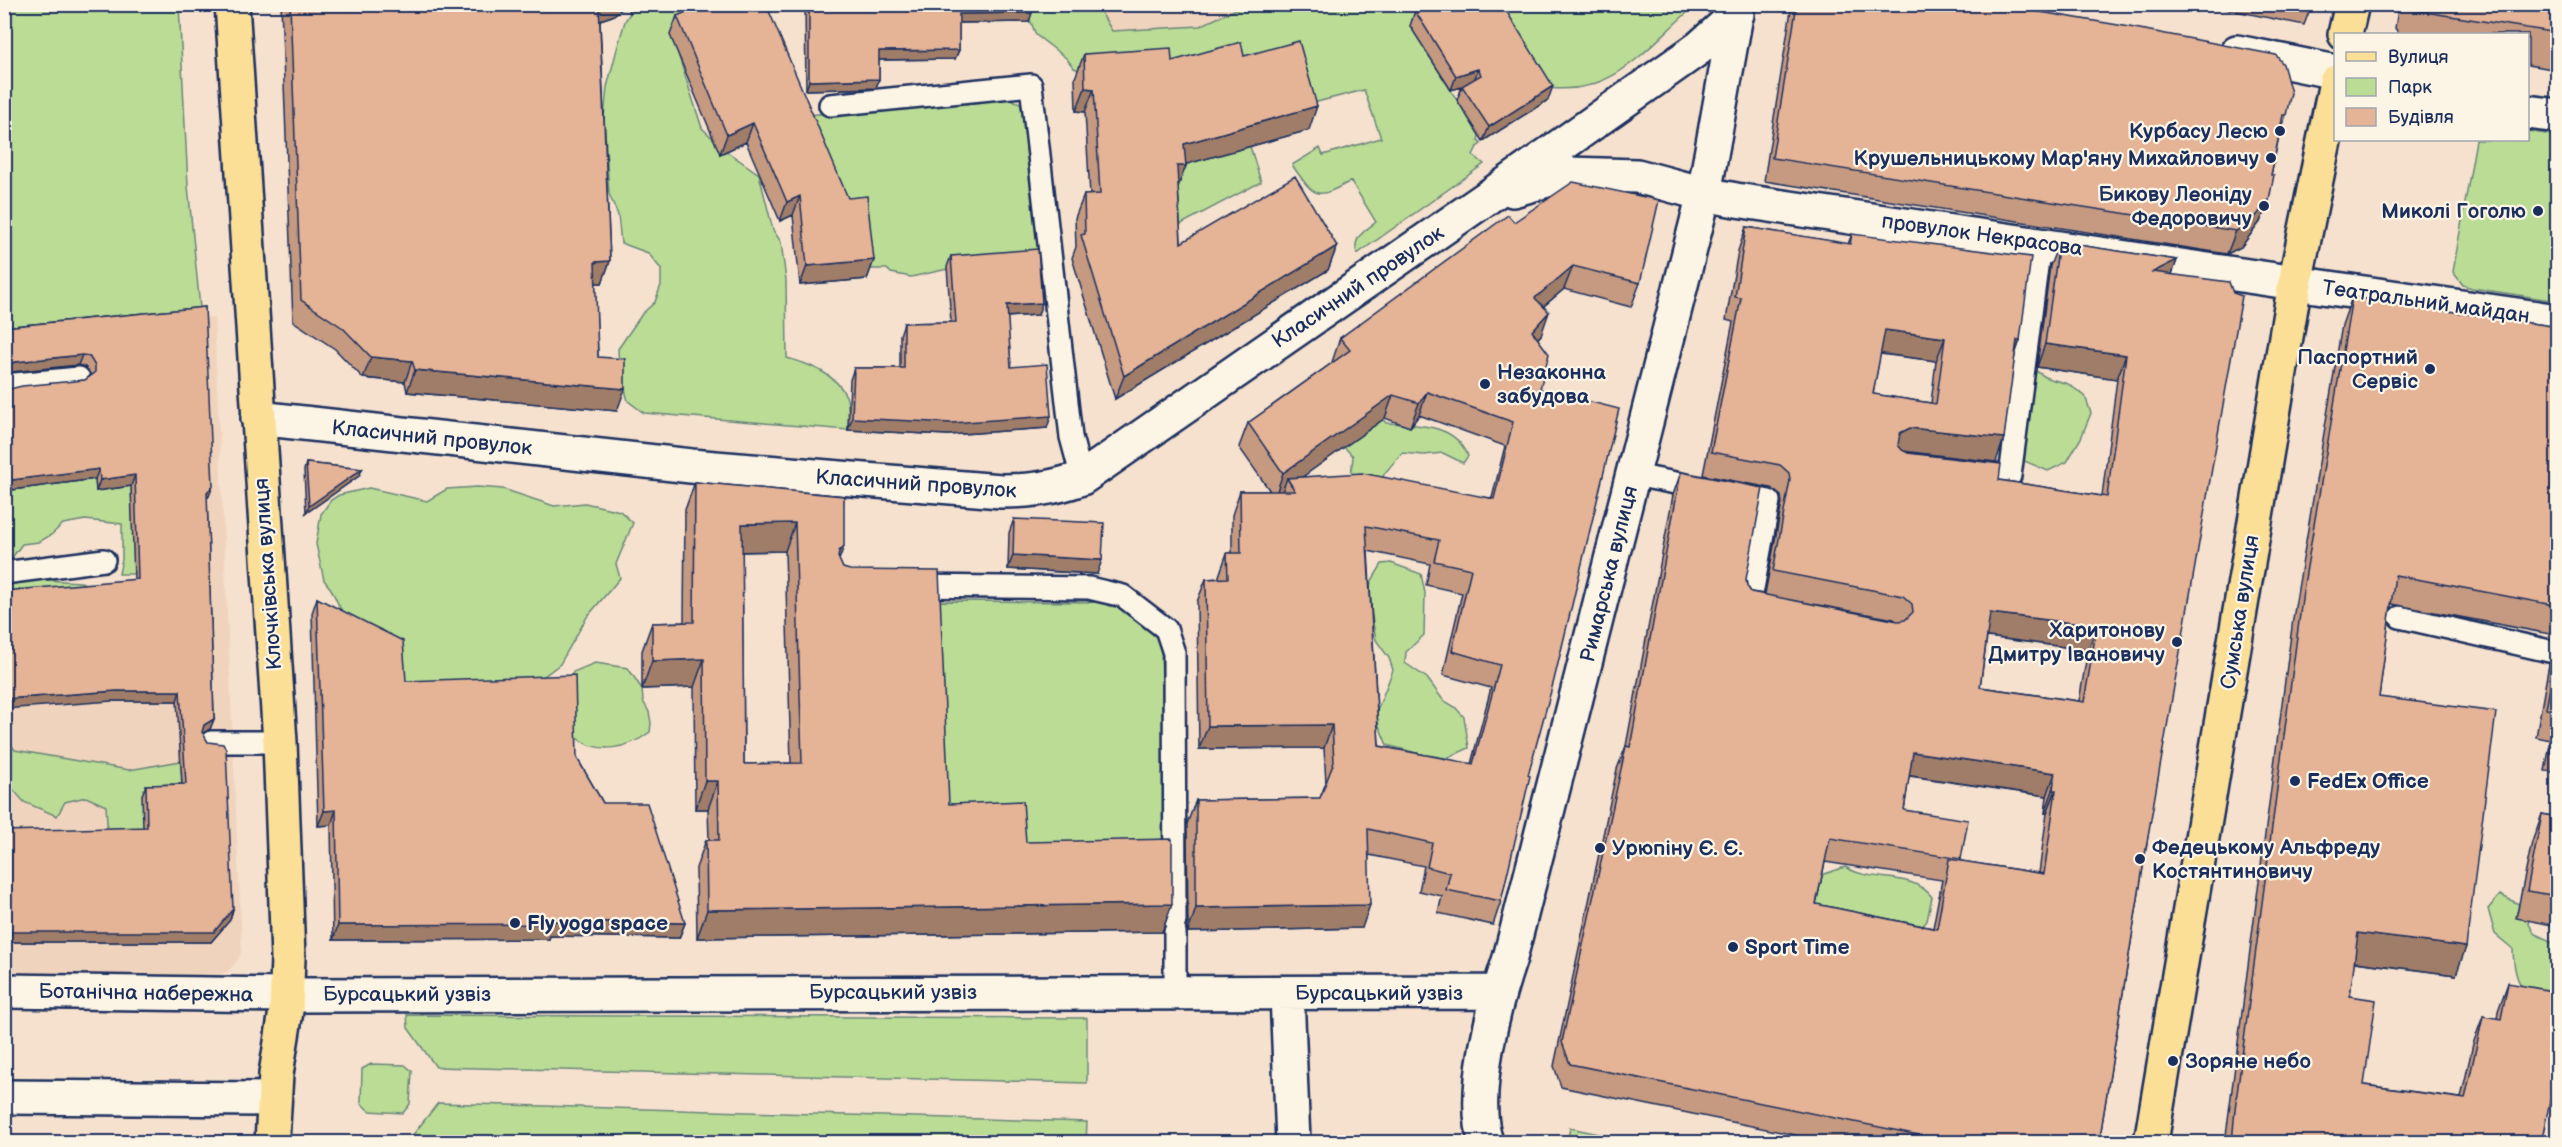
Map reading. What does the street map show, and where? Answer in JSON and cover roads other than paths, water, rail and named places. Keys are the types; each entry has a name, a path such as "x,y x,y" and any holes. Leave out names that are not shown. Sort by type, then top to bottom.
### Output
{"main road":[{"name":"Клочківська вулиця","path":"232,4 280,742 288,958 288,995 274,1099 272,1143"},
{"path":"2345,33 2352,4"},
{"name":"Сумська вулиця","path":"2151,1143 2295,283 2334,92"}],"street":[{"name":"Класичний провулок","path":"258,418 691,466 910,484 1028,491 1054,488 1082,478 1488,197 1699,48 1737,9"},
{"name":"Римарська вулиця","path":"1486,1143 1482,1127 1480,1097 1499,992 1510,958 1704,194 1737,9"},
{"path":"2207,46 2334,72"},
{"path":"2529,112 2558,116"},
{"name":"Класичний провулок","path":"1488,197 1568,174 1637,176 1704,194"},
{"name":"провулок Некрасова","path":"1704,194 2295,283"},
{"name":"Театральний майдан","path":"2295,283 2558,321"},
{"name":"Ботанічна набережна","path":"4,991 288,995"},
{"name":"Бурсацький узвіз","path":"288,995 1499,992"},
{"path":"1287,994 1293,1143"},
{"path":"4,1096 274,1099"}],"lane":[{"path":"830,105 1031,85 1071,437 1082,478"},
{"path":"1956,470 2010,477 2040,244"},
{"path":"4,388 15,384 79,378"},
{"path":"1634,475 1769,501 1750,605 1783,611"},
{"path":"4,573 104,560"},
{"path":"888,585 1089,588 1123,596 1166,629 1174,653 1175,992"},
{"path":"2400,617 2558,653"},
{"path":"211,742 280,742"}],"place":[{"name":"Курбасу Лесю","path":"2280,131"},
{"name":"Крушельницькому Мар'яну Михайловичу","path":"2271,158"},
{"name":"Бикову Леоніду Федоровичу","path":"2264,206"},
{"name":"Миколі Гоголю","path":"2538,211"},
{"name":"Паспортний Сервіс","path":"2430,369"},
{"name":"Незаконна забудова","path":"1485,384"},
{"name":"Харитонову Дмитру Івановичу","path":"2177,642"},
{"name":"FedEx Office","path":"2295,781"},
{"name":"Урюпіну Є. Є.","path":"1600,848"},
{"name":"Федецькому Альфреду Костянтиновичу","path":"2140,859"},
{"name":"Fly yoga space","path":"515,923"},
{"name":"Sport Time","path":"1733,947"},
{"name":"Зоряне небо","path":"2173,1061"}]}
